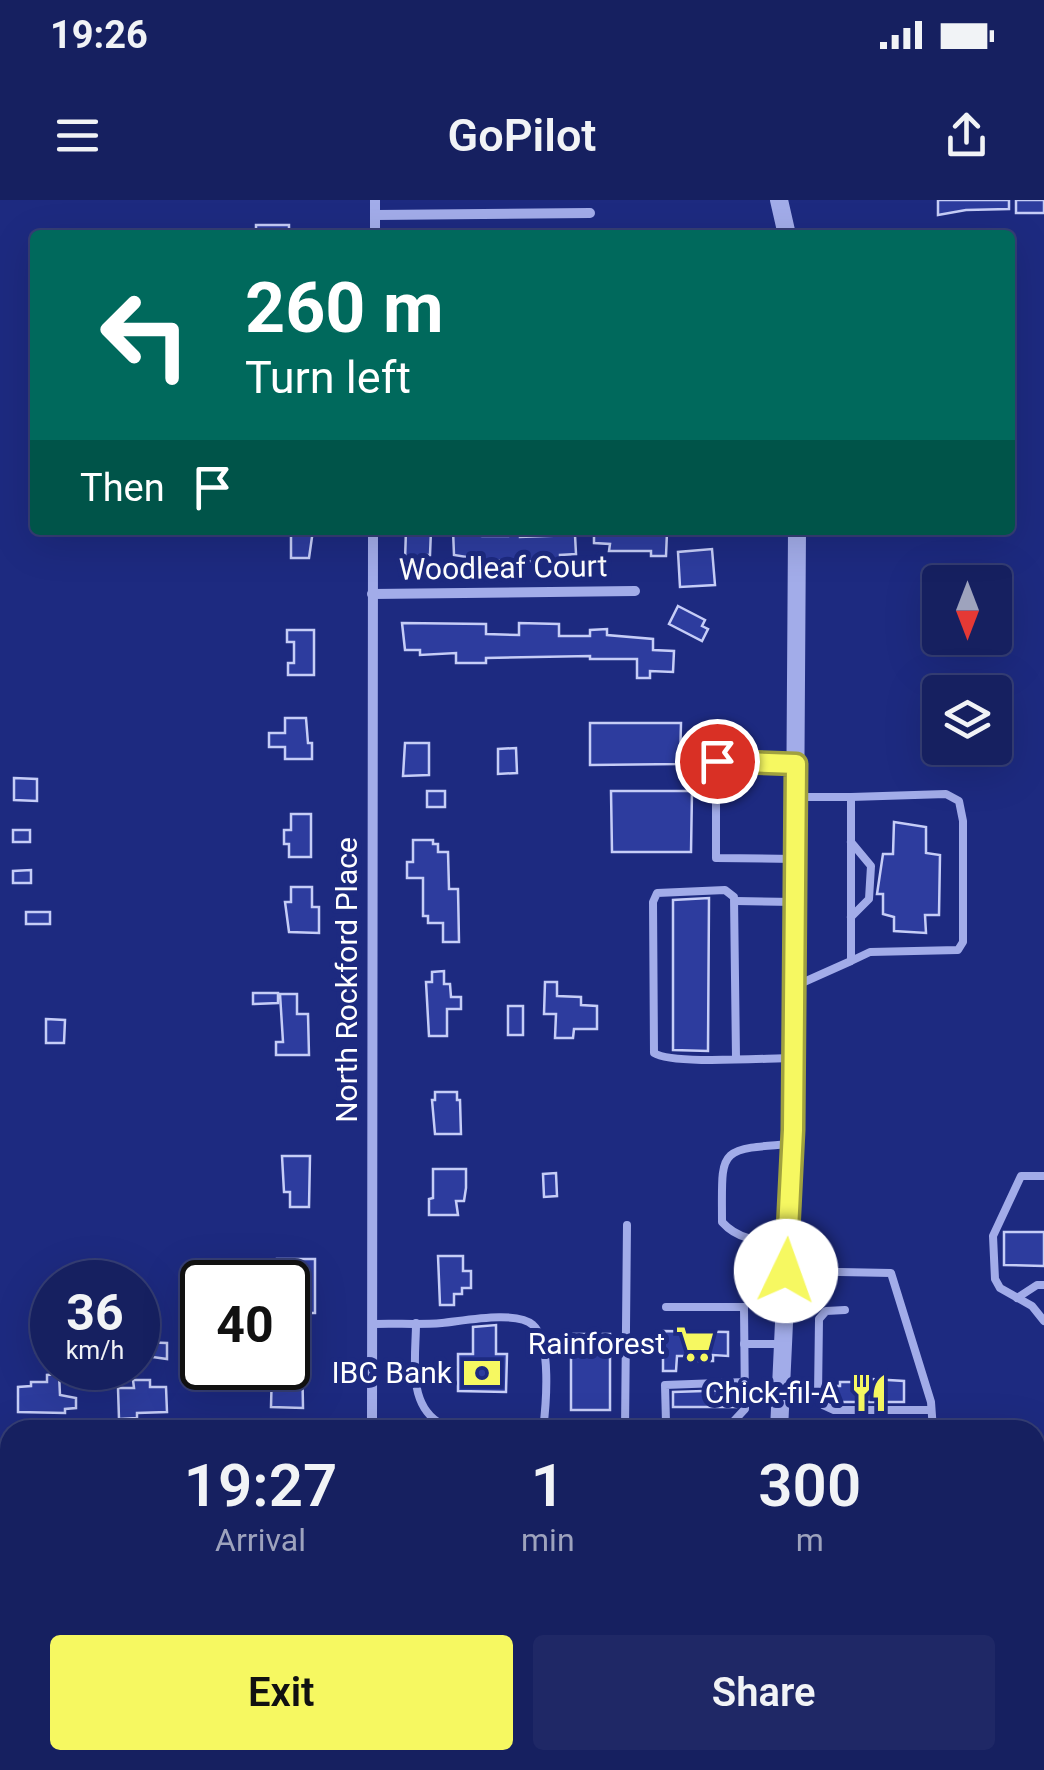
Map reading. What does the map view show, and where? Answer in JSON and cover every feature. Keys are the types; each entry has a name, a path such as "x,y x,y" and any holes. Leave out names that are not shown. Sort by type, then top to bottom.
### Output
{"street":[{"path":"376,200 376,230"},
{"path":"490,214 491,200"},
{"path":"779,200 786,230"},
{"path":"376,215 590,213"},
{"name":"North Rockford Place","path":"372,1420 373,535"},
{"path":"779,1420 792,1144 797,535"},
{"name":"Woodleaf Court","path":"372,594 635,591"}],"lane":[{"path":"717,761 796,764"},
{"path":"794,987 870,952 958,950 962,942 959,801 946,794 795,798"},
{"path":"716,795 716,858 795,859"},
{"path":"851,797 851,960"},
{"path":"851,842 871,866 869,898 851,917"},
{"path":"793,1058 660,1058 652,1047 654,898 662,890 725,890 736,901 794,902"},
{"path":"736,901 736,1058"},
{"path":"788,1241 746,1238 733,1234 722,1222 722,1164 730,1153 742,1148 792,1144"},
{"path":"1044,1176 1021,1176 993,1236 995,1279 1000,1288 1032,1306 1044,1319"},
{"path":"625,1420 627,1225"},
{"path":"786,1271 891,1273 932,1420"},
{"path":"1017,1298 1037,1285 1044,1285"},
{"path":"666,1307 744,1307 745,1409 735,1420"},
{"path":"845,1310 826,1311 819,1319 818,1395 823,1406 834,1410 932,1410"},
{"path":"372,1324 522,1319 532,1323 542,1336 545,1420"},
{"path":"416,1323 419,1404 435,1420"},
{"path":"744,1344 783,1344"},
{"path":"666,1420 666,1384 744,1382"}],"building":[{"path":"938,200 1009,200 1009,209 938,215"},
{"path":"1016,200 1044,200 1044,213 1016,213"},
{"path":"256,225 289,225 289,230 256,230"},
{"path":"291,535 312,535 309,558 291,558"},
{"path":"406,535 431,535 430,555 421,561 405,561"},
{"path":"453,535 575,535 576,554 560,555 560,562 467,560 454,555"},
{"path":"594,535 667,535 666,556 651,556 651,551 609,551 610,544 594,543"},
{"path":"712,549 715,585 680,587 678,552"},
{"path":"678,606 705,620 702,626 708,629 702,641 669,624"},
{"path":"402,623 486,624 486,634 519,635 519,623 559,624 559,636 590,636 590,630 607,629 607,635 653,639 653,650 674,651 673,672 650,671 650,678 637,678 637,659 590,656 486,658 486,663 456,663 456,653 420,655 420,650 405,650"},
{"path":"287,630 314,630 314,675 288,675 288,663 294,663 294,642 287,642"},
{"path":"285,718 306,718 312,759 285,759 285,747 269,747 269,733 285,733"},
{"path":"590,723 681,723 680,764 590,765"},
{"path":"405,743 429,743 429,775 403,776"},
{"path":"516,748 517,773 498,774 498,749"},
{"path":"14,778 37,779 37,801 14,800"},
{"path":"427,791 445,791 445,807 427,807"},
{"path":"611,791 692,791 691,852 612,852"},
{"path":"291,814 311,814 311,857 289,857 284,830 291,830"},
{"path":"894,822 926,827 926,853 940,855 939,915 925,915 926,933 894,931 894,917 883,914 883,894 877,894 883,854 893,854"},
{"path":"13,830 30,830 30,842 13,842"},
{"path":"413,840 433,840 433,844 438,844 438,852 448,852 449,889 458,889 459,942 443,942 443,923 428,923 428,916 423,916 423,878 407,878 407,862 413,862"},
{"path":"31,870 31,883 13,883 13,871"},
{"path":"291,887 312,887 312,907 319,907 319,933 289,932 285,902 291,902"},
{"path":"709,898 708,1051 673,1050 673,900"},
{"path":"26,912 50,912 50,924 26,924"},
{"path":"444,971 444,984 450,984 451,997 461,997 461,1009 447,1009 447,1036 429,1036 426,982 432,982 432,972"},
{"path":"545,982 557,982 557,996 581,997 581,1005 597,1006 597,1029 574,1029 573,1038 555,1038 556,1014 544,1014"},
{"path":"253,993 278,993 278,1003 253,1004"},
{"path":"280,994 297,994 297,1014 308,1014 309,1055 276,1055 276,1042 283,1042"},
{"path":"508,1006 523,1006 523,1035 508,1035"},
{"path":"46,1019 65,1020 64,1043 46,1043"},
{"path":"435,1092 457,1092 461,1134 435,1134"},
{"path":"282,1156 310,1156 309,1207 290,1207 290,1192 284,1192"},
{"path":"433,1169 466,1169 464,1201 456,1201 458,1215 429,1215"},
{"path":"556,1173 557,1196 544,1197 543,1174"},
{"path":"1004,1232 1044,1232 1044,1266 1004,1265"},
{"path":"438,1256 463,1256 463,1271 471,1271 471,1288 454,1294 454,1305 440,1305"},
{"path":"315,1259 315,1313 310,1313 310,1260 277,1260"},
{"name":"IBC Bank","path":"496,1325 496,1354 507,1354 506,1392 458,1391 458,1354 473,1354 473,1327"},
{"name":"Rainforest","path":"663,1331 728,1332 728,1356 713,1355 713,1361 699,1361 699,1356 677,1356 676,1371 663,1371"},
{"path":"571,1334 610,1334 610,1410 571,1410"},
{"path":"160,1343 167,1343 167,1359 160,1358"},
{"name":"Chick-fil-A","path":"855,1378 904,1381 904,1402 833,1399 833,1386 855,1382"},
{"path":"18,1387 60,1390 60,1395 76,1398 76,1408 65,1409 65,1413 18,1412"},
{"path":"166,1387 167,1412 137,1413 137,1418 119,1419 118,1390"},
{"path":"271,1390 303,1390 303,1408 271,1407"},
{"path":"736,1390 736,1407 673,1407 673,1392"}],"place":[{"name":"Rainforest","path":"695,1344"},
{"name":"IBC Bank","path":"482,1373"},
{"name":"Chick-fil-A","path":"869,1393"}],"route":[{"path":"717,761 796,764 793,1130 786,1271"}]}
